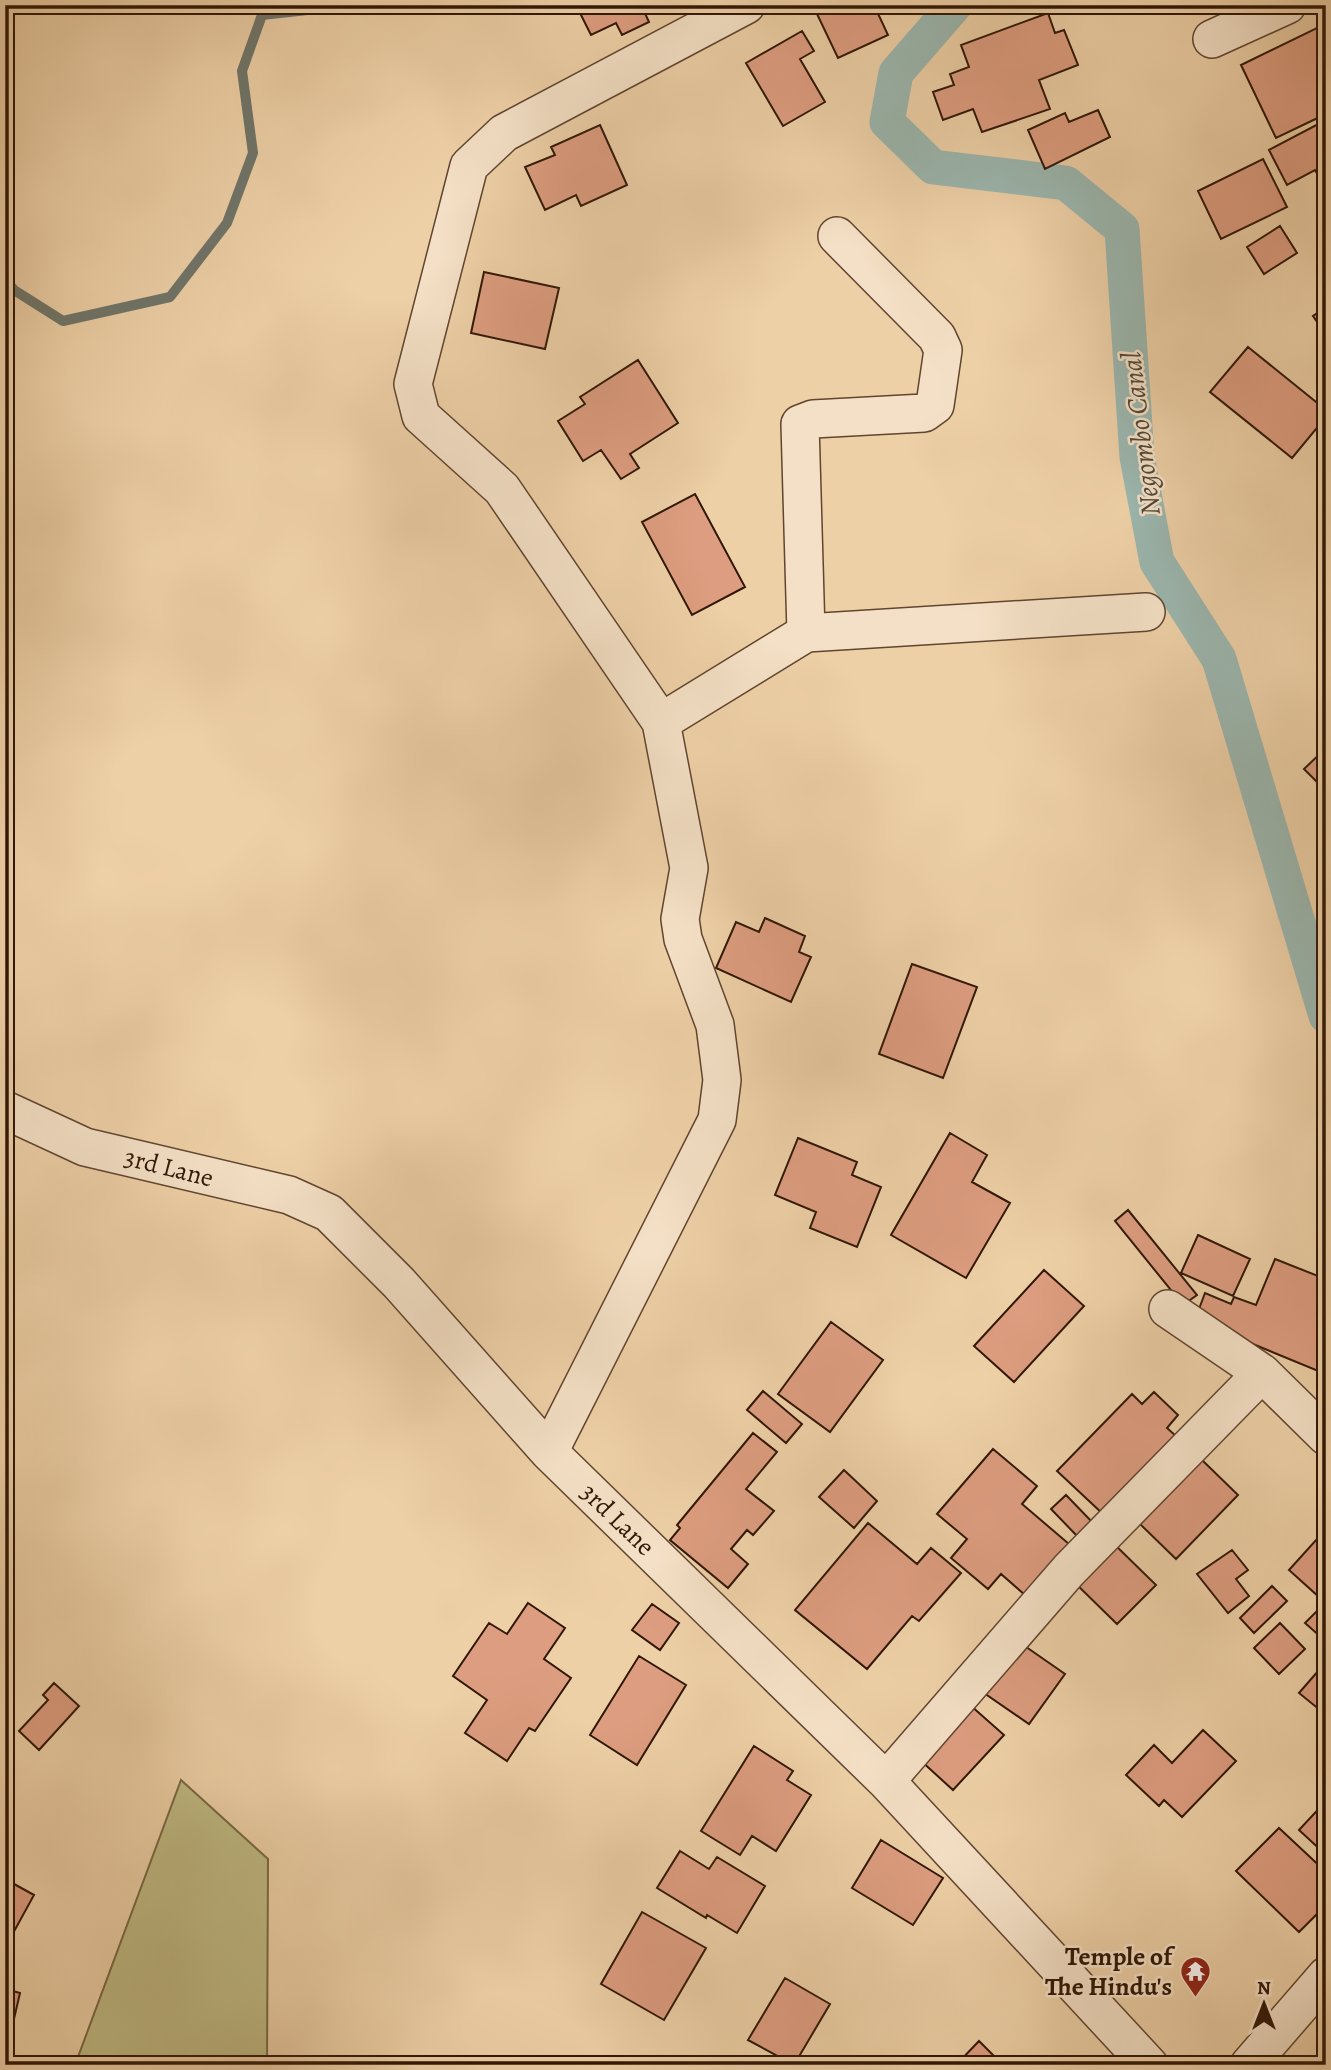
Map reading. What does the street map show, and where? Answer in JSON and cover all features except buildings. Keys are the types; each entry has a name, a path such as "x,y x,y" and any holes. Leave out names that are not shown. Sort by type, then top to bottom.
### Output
{"street":[{"path":"549,1451 717,1120 722,1080 715,1026 683,939 680,919 689,868 661,722 502,489 421,416 414,384 470,166 504,133 746,5"},
{"path":"1212,39 1287,5"},
{"path":"807,633 800,424 813,419 924,413 934,405 943,350 937,337 837,236"},
{"path":"661,722 807,633 1146,612"},
{"name":"3rd Lane","path":"5,1110 85,1147 289,1195 329,1213 399,1283 549,1451 886,1782 1149,2065"},
{"path":"1168,1309 1262,1373 1326,1436"},
{"path":"886,1782 1069,1570 1262,1373"},
{"path":"1249,2065 1326,1976"}],"shaded area":[{"path":"181,1780 268,1859 267,2065 75,2065"}],"waterway":[{"path":"5,279 14,290 63,321 170,297 227,223 253,153 242,71 262,15 353,5"},
{"name":"Negombo Canal","path":"955,5 896,73 887,122 933,167 1066,183 1122,229 1137,457 1157,562 1219,659 1326,1016"}],"place":[{"name":"Temple of The Hindu's","path":"1195,1998"}]}
